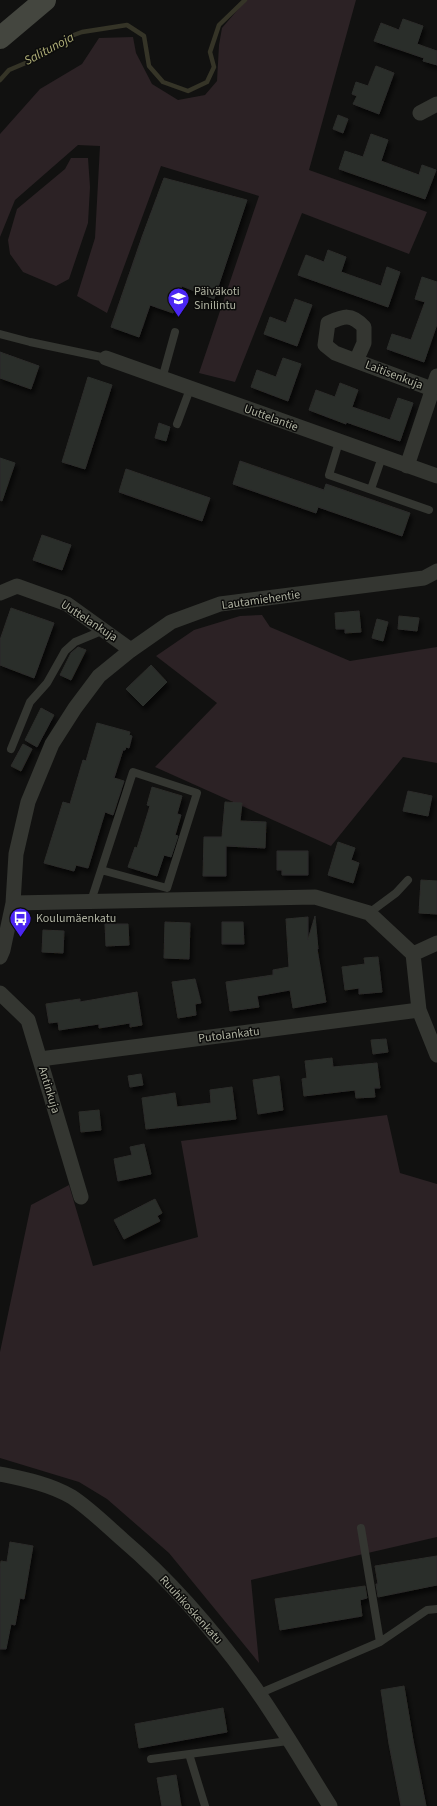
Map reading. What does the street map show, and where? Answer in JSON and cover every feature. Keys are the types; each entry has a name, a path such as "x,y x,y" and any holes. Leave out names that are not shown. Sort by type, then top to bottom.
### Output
{"main road":[{"path":"0,38 46,0"}],"street":[{"path":"420,113 437,104"},
{"name":"Uuttelantie","path":"106,358 437,476"},
{"name":"Laitisenkuja","path":"356,361 435,383"},
{"path":"407,466 435,383"},
{"name":"Lautamiehentie","path":"0,957 3,950 12,903 16,854 28,802 52,744 75,708 99,676 131,650 171,622 220,604 424,578 437,571"},
{"name":"Uuttelankuja","path":"0,593 17,586 67,604 131,650"},
{"path":"12,903 315,897 369,913 412,954 419,1010 437,1055"},
{"path":"412,954 437,944"},
{"name":"Antinkuja","path":"0,993 28,1020 81,1196"},
{"name":"Putolankatu","path":"40,1060 419,1010"},
{"name":"Ruuhikoskenkatu","path":"0,1474 56,1489 71,1497 90,1511 136,1551 173,1587 224,1647 258,1694 330,1806"}],"lane":[{"path":"162,379 175,332"},
{"path":"0,334 106,358"},
{"path":"177,424 190,389"},
{"path":"339,442 329,475 429,510"},
{"path":"371,489 382,457"},
{"path":"11,749 30,702 47,683 65,651 75,642 104,630"},
{"path":"91,901 100,870 133,772 197,793 166,888 100,870"},
{"path":"369,913 396,893 408,880"},
{"path":"361,1528 380,1642"},
{"path":"258,1694 380,1642 427,1610 437,1609"},
{"path":"151,1759 288,1741"},
{"path":"189,1754 205,1806"}],"shaded area":[{"path":"246,0 356,0 309,170 427,212 409,254 302,213 235,382 199,373 259,196 161,166 107,313 77,296 95,238 100,146 78,145 15,200 0,237 0,134 40,89 82,64 99,38 133,37 136,53 152,84 178,100 205,95 217,81 219,45 222,28"},
{"path":"71,158 88,158 90,187 88,223 69,279 56,286 23,272 10,254 8,240 17,209 65,169"},
{"path":"262,615 270,627 350,661 437,647 437,763 403,757 331,846 155,767 217,703 156,656 194,630 240,616"},
{"path":"387,1115 400,1173 437,1184 437,1537 251,1580 259,1663 169,1553 107,1499 79,1482 0,1458 0,1352 31,1205 69,1185 93,1266 198,1237 181,1141"}],"building":[{"path":"403,19 423,26 417,44 437,51 437,65 423,61 424,58 374,41 381,23 399,30"},
{"path":"376,66 394,73 379,114 353,104 357,96 352,94 356,82 368,86"},
{"path":"338,115 348,119 343,133 333,129"},
{"path":"371,134 388,140 381,161 419,175 422,165 436,170 425,199 339,169 345,151 363,157"},
{"path":"164,178 247,200 214,299 182,286 173,313 150,305 139,337 111,327"},
{"path":"328,250 346,257 341,272 381,286 387,267 400,272 388,307 298,275 306,255 324,262"},
{"path":"422,277 437,282 437,324 424,362 387,349 392,334 411,340 425,302 415,299"},
{"path":"295,299 312,305 297,346 264,334 270,317 286,323"},
{"path":"0,352 39,366 31,389 0,378"},
{"path":"283,358 301,364 288,401 251,387 257,370 276,377"},
{"path":"88,377 112,385 85,469 62,462"},
{"path":"340,383 358,390 352,407 390,420 398,398 413,403 400,441 346,422 346,424 309,410 316,390 335,397"},
{"path":"159,423 170,427 166,441 155,438"},
{"path":"0,458 15,463 2,501 0,500"},
{"path":"240,461 324,490 326,484 410,513 402,536 318,507 316,513 233,484"},
{"path":"126,469 210,498 202,521 119,492"},
{"path":"42,535 71,545 62,570 33,560"},
{"path":"11,608 54,623 34,678 0,665 0,640"},
{"path":"359,611 361,632 345,633 345,629 336,629 335,613"},
{"path":"399,616 419,618 417,631 398,629"},
{"path":"377,619 388,622 383,641 372,638"},
{"path":"78,647 86,650 71,680 60,675 71,653"},
{"path":"151,665 167,682 143,706 126,689"},
{"path":"41,708 54,715 37,747 25,740"},
{"path":"97,723 130,732 129,735 132,736 129,748 126,747 125,750 123,750 114,778 124,781 113,815 105,812 88,868 76,865 74,871 44,863 63,802 70,804 83,760 86,761"},
{"path":"23,744 32,749 21,771 11,766"},
{"path":"152,787 182,796 177,814 181,815 175,835 178,836 171,857 164,855 157,876 128,867 135,847 137,848 150,806 147,805"},
{"path":"408,791 432,796 428,816 403,811"},
{"path":"225,802 242,803 240,821 266,822 265,848 226,846 226,876 203,876 204,837 222,837"},
{"path":"338,842 355,848 351,860 359,863 353,883 328,875"},
{"path":"277,851 308,851 308,875 282,875 282,870 277,870"},
{"path":"421,880 437,881 437,914 419,913"},
{"path":"315,916 317,949 326,1002 293,1008 290,990 257,996 259,1007 230,1011 226,982 273,975 273,970 289,967 286,919 308,917 308,940"},
{"path":"165,922 190,923 189,959 164,958"},
{"path":"222,922 243,922 244,944 222,944"},
{"path":"105,924 128,924 129,945 106,946"},
{"path":"43,930 64,931 63,953 42,952"},
{"path":"378,957 382,992 359,994 359,988 345,990 342,967 365,964 364,958"},
{"path":"195,979 201,1003 195,1004 196,1015 178,1018 172,982"},
{"path":"137,992 142,1025 130,1027 130,1023 99,1028 99,1024 59,1030 58,1022 49,1023 46,1004 80,999 80,1002"},
{"path":"386,1039 388,1052 373,1054 371,1040"},
{"path":"332,1058 333,1067 377,1063 380,1088 374,1088 375,1097 356,1098 355,1090 304,1096 302,1079 307,1078 305,1061"},
{"path":"141,1074 143,1085 130,1087 128,1076"},
{"path":"279,1076 283,1110 258,1114 253,1080"},
{"path":"232,1087 236,1119 146,1129 142,1098 175,1093 177,1107 211,1103 210,1090"},
{"path":"99,1110 101,1130 81,1132 79,1112"},
{"path":"144,1144 151,1174 118,1181 114,1159 132,1155 130,1147"},
{"path":"155,1199 162,1213 157,1216 160,1221 124,1239 114,1220"},
{"path":"10,1542 33,1546 24,1599 20,1598 15,1625 11,1624 6,1649 0,1649 0,1569 1,1561 7,1562"},
{"path":"437,1556 437,1585 378,1597 376,1584 378,1584 375,1566"},
{"path":"365,1586 367,1598 360,1600 362,1616 280,1630 275,1599"},
{"path":"404,1686 426,1806 401,1806 389,1744 381,1690"},
{"path":"223,1708 227,1732 139,1748 135,1724"},
{"path":"176,1775 181,1806 162,1806 157,1778"}],"waterway":[{"name":"Salitunoja","path":"0,80 9,70 42,56 71,36 82,32 127,25 144,36 149,66 163,82 188,91 207,82 214,67 210,52 219,25 245,0"}],"place":[{"name":"Päiväkoti Sinilintu","path":"178,318"},
{"name":"Koulumäenkatu","path":"21,938"}]}
